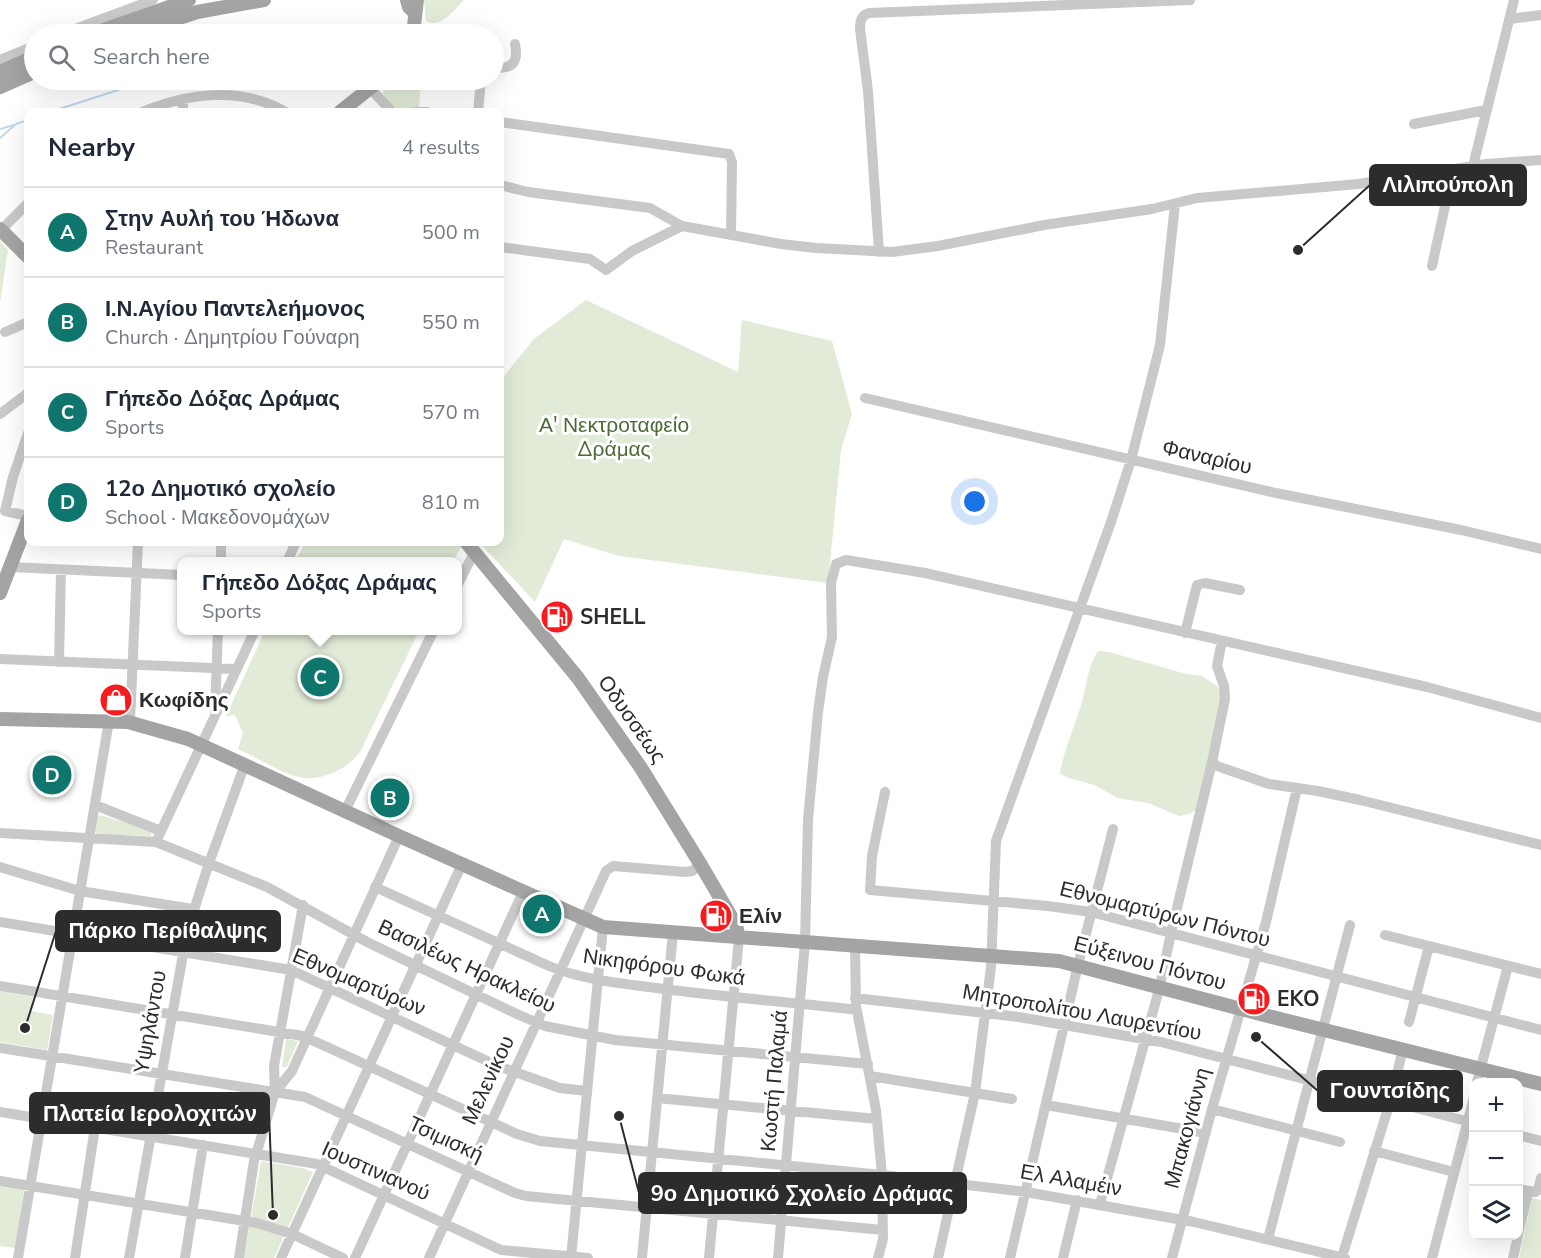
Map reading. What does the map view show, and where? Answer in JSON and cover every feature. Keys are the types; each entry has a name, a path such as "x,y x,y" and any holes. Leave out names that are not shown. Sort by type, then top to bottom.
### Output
{"main road":[{"path":"121,24 189,0"},
{"path":"163,24 204,11 264,0"},
{"path":"0,72 24,61"},
{"path":"0,87 24,76"},
{"path":"345,108 368,90"},
{"path":"1,229 24,253"},
{"path":"0,593 24,529"},
{"name":"Οδυσσέως","path":"470,546 578,678 641,768 736,925 739,938"},
{"name":"Εύξεινου Πόντου","path":"0,719 130,722 202,744 399,836 603,927 1052,960 1541,1083"}],"street":[{"path":"89,24 153,0"},
{"path":"879,252 868,91 861,29 864,15 1190,0"},
{"path":"1473,166 1514,0"},
{"path":"1509,19 1541,15"},
{"path":"504,67 512,65 515,60 517,53 515,44"},
{"path":"0,60 24,50"},
{"path":"379,90 390,108"},
{"path":"478,108 480,90"},
{"path":"155,108 183,99 211,95 241,96 262,101 277,108"},
{"path":"183,99 183,108"},
{"path":"1414,124 1486,110"},
{"path":"504,123 729,154 732,162 731,235"},
{"path":"504,186 528,192 650,208 682,225 781,244 879,252 938,246 1035,226 1132,213 1197,198 1358,184 1473,166 1541,160"},
{"path":"1432,266 1453,169"},
{"path":"938,1258 975,1093 991,956 997,837 1111,522 1131,460 1160,345 1175,204"},
{"path":"1,229 24,210"},
{"path":"504,248 590,259 606,270 632,251 682,225"},
{"path":"4,332 24,324"},
{"path":"0,414 24,396"},
{"name":"Φαναρίου","path":"865,398 1296,498 1461,530 1541,549"},
{"path":"24,445 5,511 24,517"},
{"path":"130,722 138,546"},
{"path":"462,571 470,546"},
{"name":"Κωστή Παλαμά","path":"778,1258 805,942 808,820 818,712 832,640 831,583 836,564 846,560 925,573 1080,608"},
{"path":"10,567 177,575"},
{"path":"59,662 61,570"},
{"path":"1185,633 1197,585 1205,583 1240,590"},
{"path":"1080,608 1426,687 1541,718"},
{"path":"215,717 218,635"},
{"path":"156,842 253,635"},
{"path":"345,811 432,635"},
{"path":"1100,1204 1160,986 1212,762 1225,699 1224,686 1217,666 1222,641"},
{"path":"0,659 237,669"},
{"path":"22,1257 30,1186 51,1056 109,721"},
{"path":"1212,762 1217,766 1269,784 1360,800 1541,844"},
{"name":"Υψηλάντου","path":"129,1258 171,1014 193,909 245,764"},
{"name":"Μπακογιάννη","path":"1172,1258 1269,911 1297,788"},
{"name":"Εθνομαρτύρων Πόντου","path":"885,792 872,856 870,890 1091,912 1541,1030"},
{"path":"94,805 161,831"},
{"path":"1010,1258 1078,965 1113,829"},
{"name":"Βασιλέως Ηρακλείου","path":"0,833 156,842 267,887 416,966 536,1023 593,1037 795,1057 1012,1099"},
{"path":"275,1092 292,1071 399,836"},
{"path":"281,1258 462,864"},
{"name":"Μελενίκου","path":"429,1258 606,871 610,868 685,872 692,871 701,865"},
{"path":"0,867 80,891 193,909"},
{"name":"Νικηφόρου Φωκά","path":"375,887 560,971 598,980 667,990 857,1010"},
{"path":"354,1258 523,892"},
{"path":"239,1258 256,1154 275,1092 274,1070 303,905"},
{"name":"Εθνομαρτύρων","path":"0,922 291,970 514,1072 560,1088 587,1091"},
{"path":"1268,1239 1350,925"},
{"path":"571,1257 603,927"},
{"path":"642,1258 673,933"},
{"path":"1385,935 1541,974"},
{"path":"708,1258 739,938"},
{"path":"855,946 855,998 877,1119 882,1175 884,1230 878,1258"},
{"path":"1409,1022 1429,946"},
{"path":"1478,1078 1508,966"},
{"name":"Ελ Αλαμέιν","path":"0,986 307,1037 531,1139 1026,1191 1182,1220 1343,1258"},
{"name":"Μητροπολίτου Λαυρεντίου","path":"855,998 985,1013 1146,1039 1469,1122"},
{"name":"Τσιμισκή","path":"0,1048 308,1098 519,1195 884,1230"},
{"path":"1343,1258 1390,1101 1403,1049"},
{"path":"657,1098 877,1119"},
{"path":"1046,1105 1206,1133"},
{"path":"1212,1109 1340,1142"},
{"name":"Ιουστινιανού","path":"0,1112 323,1166 445,1223 499,1255 588,1258"},
{"path":"1432,1258 1454,1172 1469,1125"},
{"path":"75,1258 95,1127"},
{"path":"1523,1136 1541,1141"},
{"path":"185,1258 203,1145"},
{"path":"1374,1151 1454,1172"},
{"path":"1523,1213 1528,1191 1541,1178"},
{"path":"0,1181 245,1221 292,1234 343,1258"},
{"path":"1063,1258 1077,1200"},
{"path":"1513,1258 1517,1240"}],"green space":[{"path":"424,0 464,0 442,21 432,23 426,21"},
{"path":"383,90 422,90 419,108 396,108 390,104"},
{"path":"0,241 8,250 0,303"},
{"name":"Α' Νεκτροταφείο Δράμας","path":"586,300 738,372 742,320 832,341 852,414 841,450 828,583 619,556 564,539 535,602 483,546 504,546 504,376 534,339"},
{"path":"303,546 461,547 455,557 298,557"},
{"path":"263,635 417,635 360,752 348,764 332,773 315,778 298,777 238,749 243,733 235,715 226,716"},
{"path":"1098,651 1202,676 1218,687 1222,697 1197,809 1190,814 1179,816 1148,803 1118,798 1094,785 1060,773 1083,698 1089,670"},
{"path":"100,815 147,829 151,831 151,836 96,834 97,818"},
{"path":"0,991 33,997 31,1011 53,1015 47,1050 0,1042"},
{"path":"286,1039 298,1041 287,1067 282,1067"},
{"path":"261,1161 313,1172 274,1258 244,1258"},
{"path":"0,1186 24,1190 15,1248 0,1246"},
{"path":"1532,1198 1541,1200 1541,1258 1519,1258"}],"waterway":[{"path":"62,108 118,90"},
{"path":"0,138 16,124 24,121"},
{"path":"0,129 14,125"}],"place":[{"name":"Λιλιπούπολη","path":"1298,250"},
{"name":"SHELL","path":"557,617"},
{"name":"Γήπεδο Δόξας Δράμας","path":"320,677"},
{"name":"Κωφίδης","path":"116,700"},
{"name":"12ο Δημοτικό σχολείο","path":"52,775"},
{"name":"Ι.Ν.Αγίου Παντελεήμονος","path":"390,798"},
{"name":"Στην Αυλή του Ήδωνα","path":"542,914"},
{"name":"Ελίν","path":"716,916"},
{"name":"EKO","path":"1254,999"},
{"name":"Πάρκο Περίθαλψης","path":"25,1028"},
{"name":"Γουντσίδης","path":"1256,1037"},
{"name":"9ο Δημοτικό Σχολείο Δράμας","path":"619,1116"},
{"name":"Πλατεία Ιερολοχιτών","path":"273,1215"}]}
